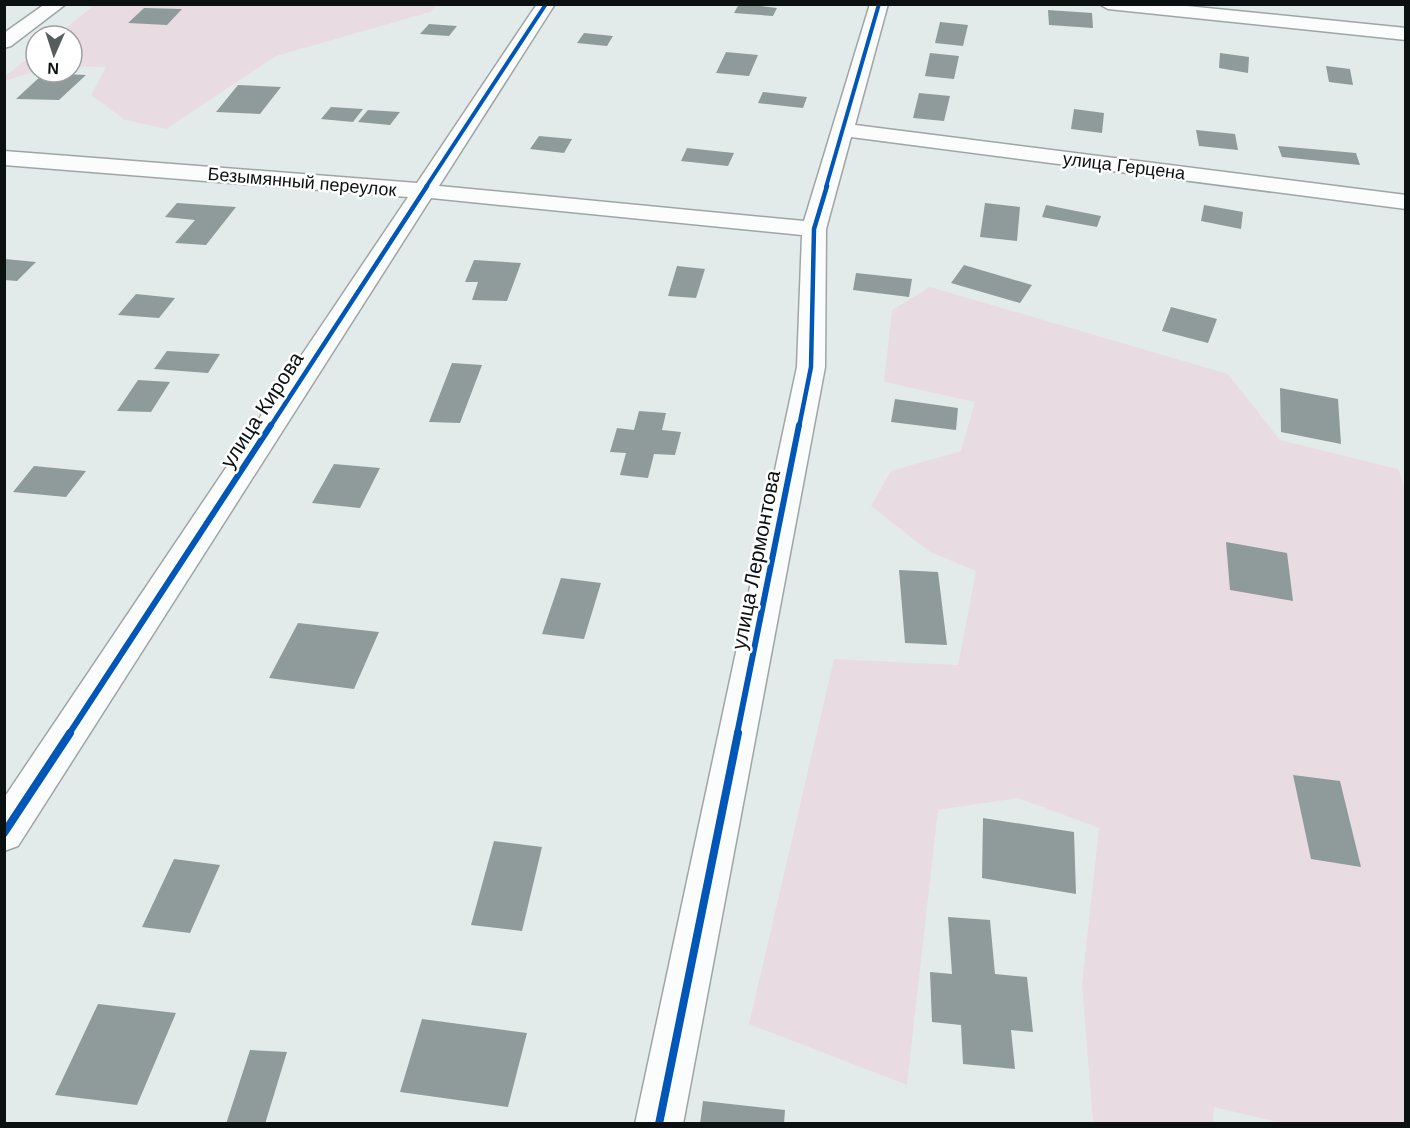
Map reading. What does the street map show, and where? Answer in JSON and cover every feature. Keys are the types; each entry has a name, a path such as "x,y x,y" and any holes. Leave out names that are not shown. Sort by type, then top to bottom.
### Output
{"street":[{"path":"4,42 57,4"},
{"name":"улица Кирова","path":"4,833 546,4"},
{"name":"улица Лермонтова","path":"659,1124 811,367 814,229 879,4"},
{"path":"1108,4 1170,6 1406,34"},
{"name":"улица Герцена","path":"843,130 1406,202"},
{"name":"Безымянный переулок","path":"4,158 425,191 814,229"}],"shaded area":[{"path":"94,5 437,5 430,12 276,56 166,129 125,120 91,95 106,67 84,66 84,24 71,24"},
{"path":"24,61 24,75 5,81 5,76"},
{"path":"930,287 1228,374 1280,440 1398,469 1406,490 1405,1123 1281,1123 1214,1107 1213,1123 1093,1123 1082,984 1099,828 1018,798 938,810 907,1085 749,1024 834,659 958,665 976,571 930,552 871,506 891,471 961,451 975,402 884,382 892,310"}],"building":[{"path":"739,4 777,8 773,16 734,13"},
{"path":"144,8 182,9 167,25 128,23"},
{"path":"1048,10 1092,13 1093,28 1049,25"},
{"path":"940,22 968,25 963,46 935,43"},
{"path":"429,24 457,26 449,36 420,34"},
{"path":"584,33 613,36 607,46 577,43"},
{"path":"726,52 758,55 749,76 716,73"},
{"path":"930,53 959,56 954,79 925,76"},
{"path":"1220,53 1249,57 1248,73 1219,68"},
{"path":"1326,66 1350,69 1353,85 1329,82"},
{"path":"32,84 76,84 59,100 16,99"},
{"path":"238,85 281,87 260,114 216,112"},
{"path":"763,92 807,97 803,108 758,103"},
{"path":"919,93 950,96 944,121 913,118"},
{"path":"331,107 363,109 353,122 321,119"},
{"path":"1074,109 1104,113 1102,133 1071,129"},
{"path":"368,110 400,112 390,125 358,122"},
{"path":"1196,130 1235,134 1238,150 1199,146"},
{"path":"539,136 572,139 564,153 530,149"},
{"path":"1278,146 1356,153 1360,165 1282,157"},
{"path":"687,148 734,153 728,166 681,161"},
{"path":"177,203 236,207 206,245 175,243 195,220 165,217"},
{"path":"985,203 1020,207 1017,241 980,237"},
{"path":"1046,205 1101,216 1097,227 1042,217"},
{"path":"1204,205 1243,212 1241,229 1201,221"},
{"path":"5,259 36,262 17,281 5,280"},
{"path":"474,260 521,263 507,301 472,300 478,282 465,282"},
{"path":"964,265 1032,285 1020,303 951,283"},
{"path":"677,266 705,269 696,298 668,296"},
{"path":"856,273 912,279 909,297 853,290"},
{"path":"136,294 175,298 159,318 118,315"},
{"path":"1171,307 1217,319 1208,343 1162,331"},
{"path":"167,351 220,354 208,373 154,369"},
{"path":"452,363 482,365 460,423 429,422"},
{"path":"138,380 170,382 151,412 117,411"},
{"path":"1280,388 1338,399 1341,444 1281,432"},
{"path":"895,399 958,408 956,430 891,422"},
{"path":"639,411 666,413 662,430 681,432 675,455 654,454 648,478 620,475 626,453 610,452 617,428 634,430"},
{"path":"334,464 380,468 360,508 312,503"},
{"path":"34,466 86,471 66,497 13,492"},
{"path":"1226,542 1287,553 1293,601 1230,590"},
{"path":"899,570 938,572 947,645 905,643"},
{"path":"561,578 601,583 584,639 542,634"},
{"path":"298,623 379,632 354,689 269,678"},
{"path":"1293,775 1340,781 1361,867 1311,859"},
{"path":"983,818 1074,832 1076,894 982,878"},
{"path":"494,841 542,847 522,931 471,925"},
{"path":"174,859 220,865 190,933 142,927"},
{"path":"948,917 990,920 995,974 1027,977 1033,1032 1011,1030 1015,1069 963,1064 961,1025 932,1022 930,972 952,974"},
{"path":"98,1004 176,1013 137,1105 55,1095"},
{"path":"422,1019 527,1033 508,1107 400,1092"},
{"path":"250,1050 287,1052 265,1124 226,1124"},
{"path":"703,1101 785,1110 784,1124 700,1124"}],"cycle path":[{"path":"4,833 546,4"},
{"path":"659,1124 811,367 814,229 879,4"}]}
